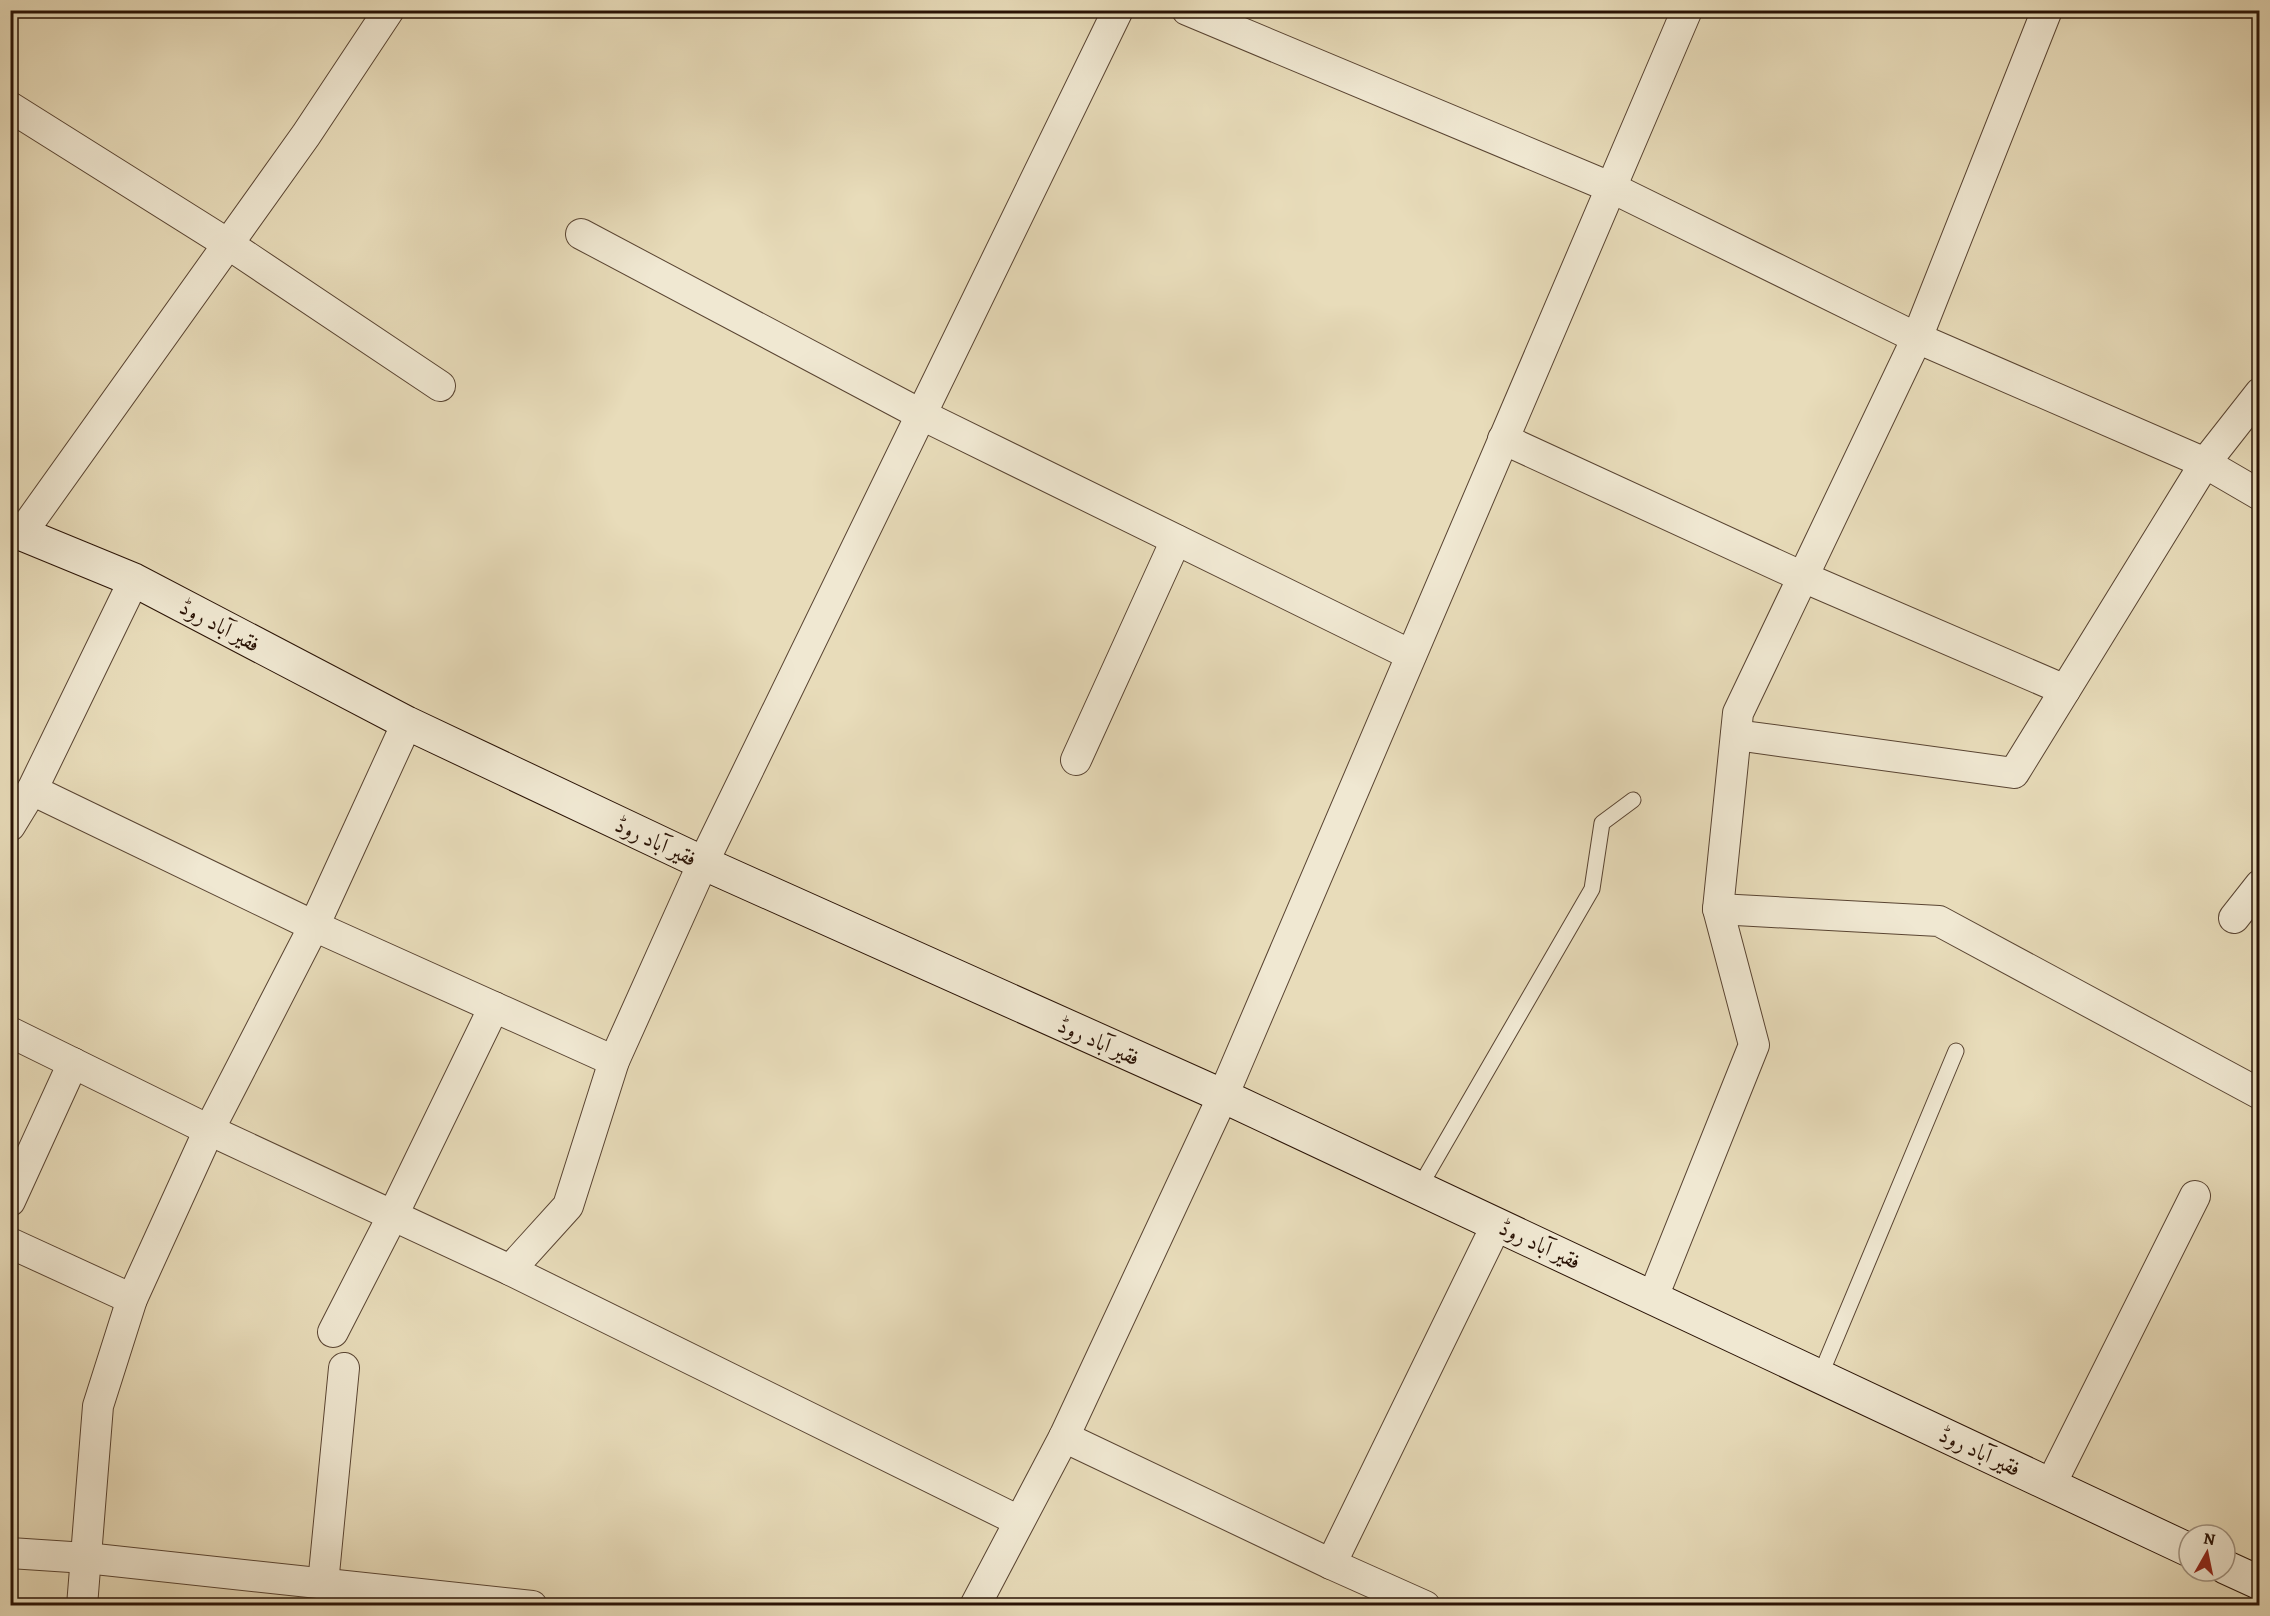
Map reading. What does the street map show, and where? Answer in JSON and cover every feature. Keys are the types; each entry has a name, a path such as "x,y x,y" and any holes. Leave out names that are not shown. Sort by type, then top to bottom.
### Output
{"street":[{"path":"16,532 306,135 389,10"},
{"path":"510,1270 568,1206 614,1061 703,863 1118,10"},
{"path":"1187,10 1610,187 1917,338 2205,463 2259,495"},
{"path":"975,1605 1064,1437 1223,1096 1687,10"},
{"path":"1653,1297 1754,1045 1718,909 1738,712 1917,338 2047,10"},
{"path":"10,107 228,244 440,386"},
{"path":"581,234 922,415 1411,655"},
{"path":"1736,735 2014,773 2205,463 2259,393"},
{"path":"1503,439 1803,577 2065,690"},
{"name":"فقیر آباد روڈ","path":"16,532 134,580 407,723 703,863 1223,1096 2177,1544"},
{"path":"1076,760 1176,540"},
{"path":"10,826 32,790 134,580"},
{"path":"82,1605 98,1406 132,1299 209,1130 314,926 407,723"},
{"path":"32,790 314,926 614,1061"},
{"path":"2234,918 2259,885"},
{"path":"1718,909 1939,921 2259,1094"},
{"path":"333,1332 393,1215 494,1007"},
{"path":"10,1032 209,1130 510,1270 1019,1521"},
{"path":"10,1201 73,1063"},
{"path":"2051,1485 2195,1196"},
{"path":"1330,1564 1497,1224"},
{"path":"10,1243 132,1299"},
{"path":"323,1584 344,1368"},
{"path":"1064,1437 1330,1564 1425,1605"},
{"path":"10,1553 86,1558 323,1584 447,1602 532,1605"},
{"path":"2237,1573 2259,1583"}],"lane":[{"path":"1419,1188 1592,889 1602,823 1633,800"},
{"path":"1820,1376 1956,1051"}]}
